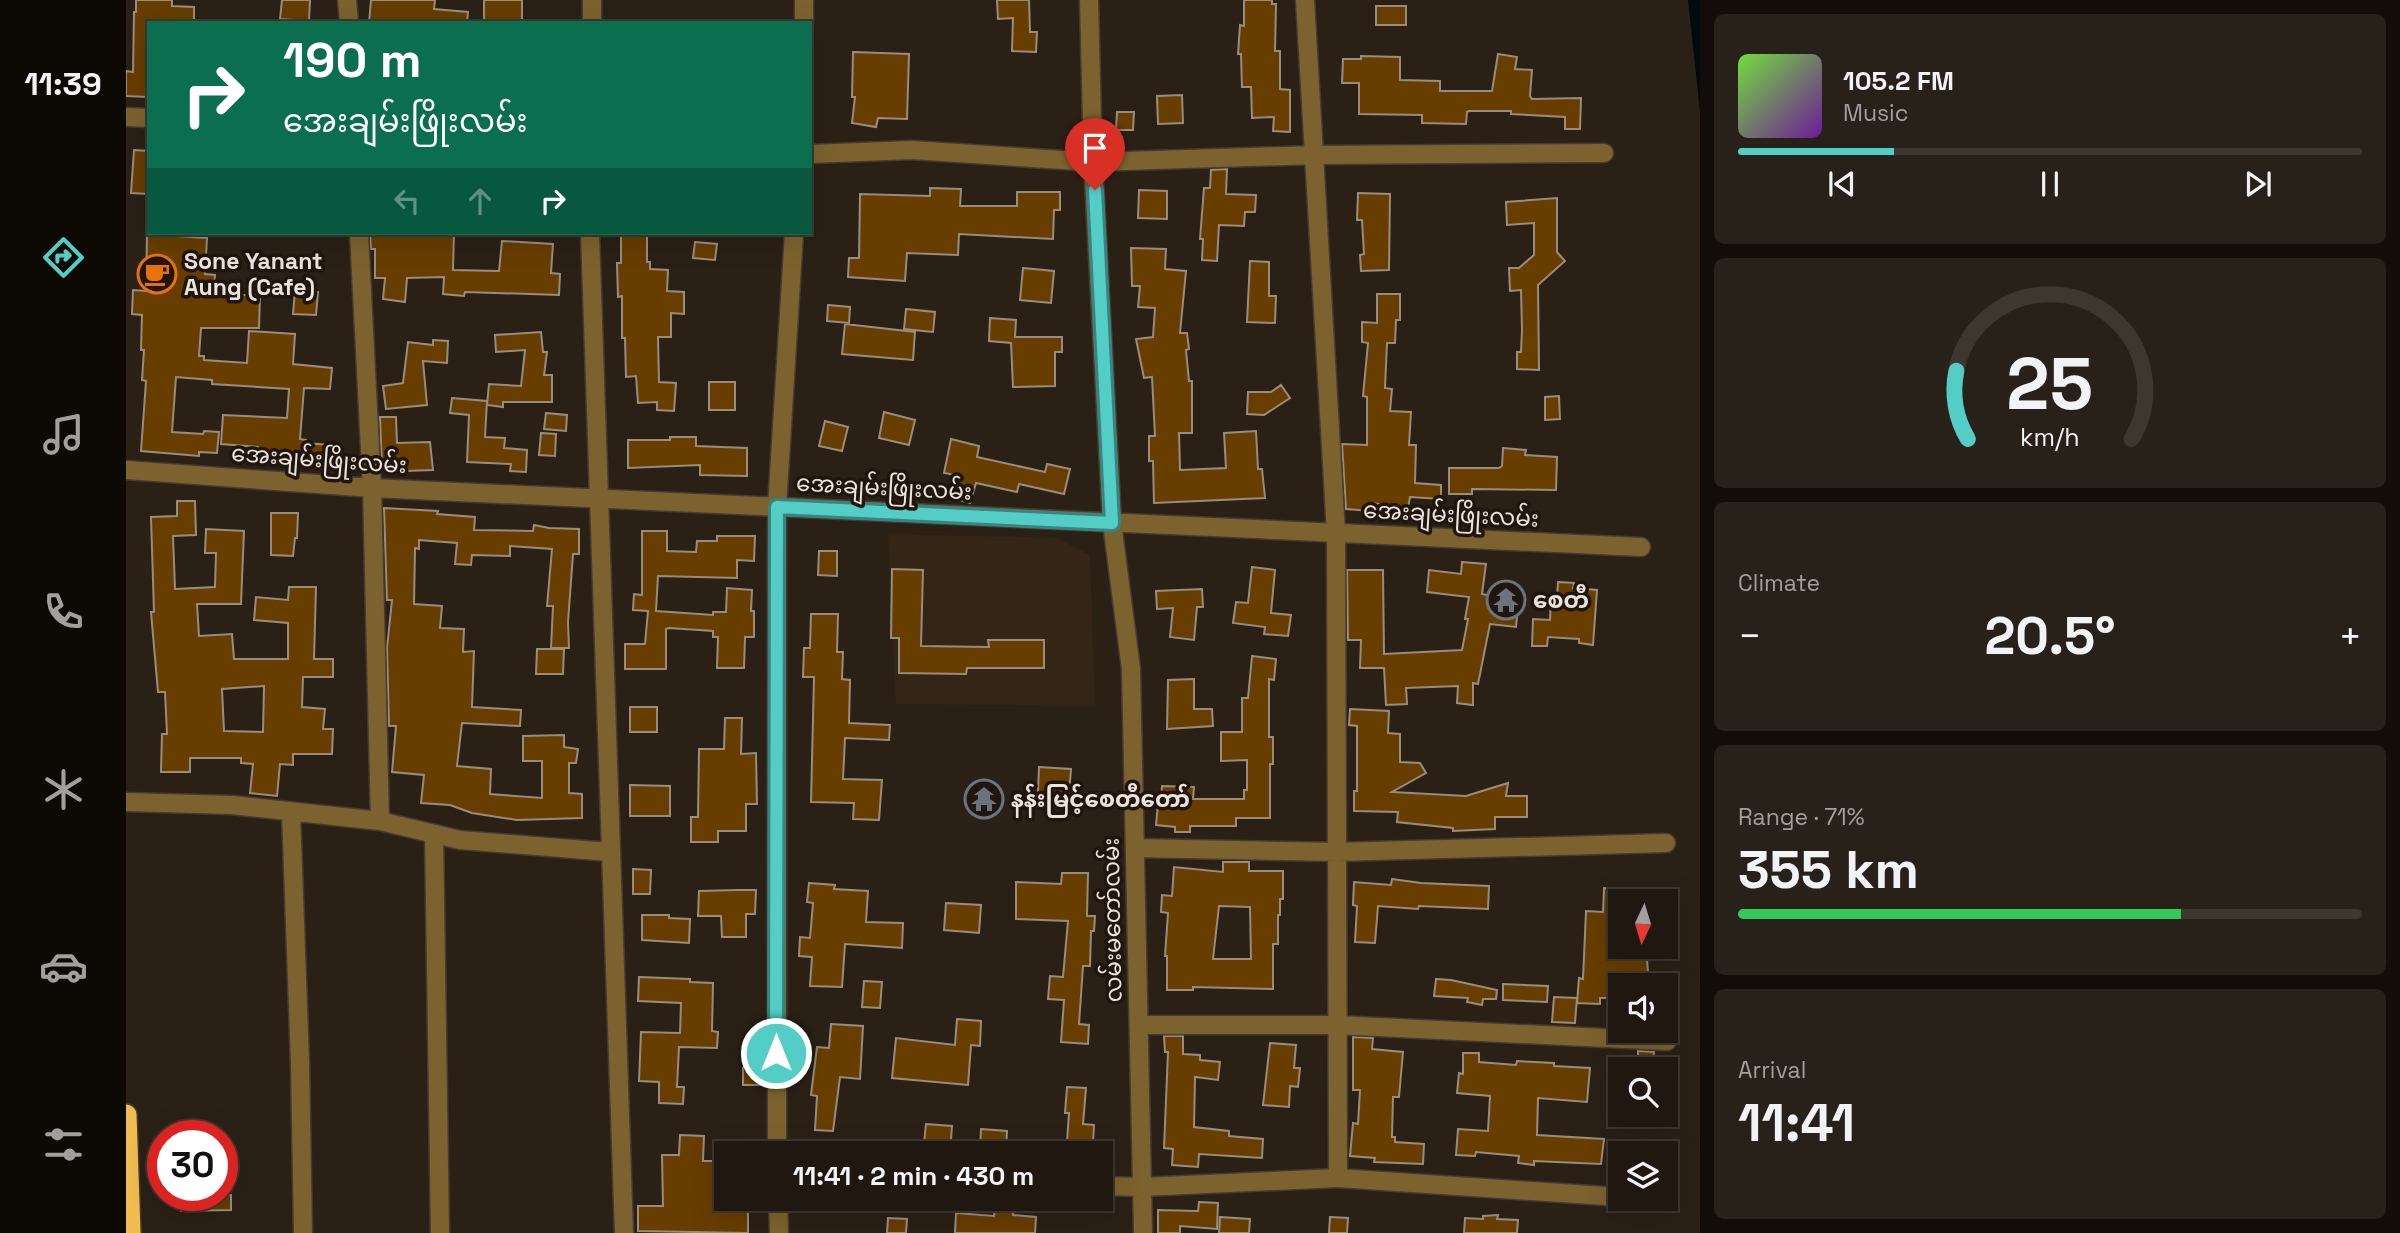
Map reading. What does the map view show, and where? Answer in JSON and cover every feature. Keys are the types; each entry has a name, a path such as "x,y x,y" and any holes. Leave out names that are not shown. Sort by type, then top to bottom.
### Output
{"highway":[{"path":"126,1115 130,1233"}],"street":[{"path":"347,0 349,21"},
{"path":"592,0 592,21"},
{"path":"804,0 804,21"},
{"name":"လမ်းမတော်လမ်း","path":"1090,0 1093,162 1112,523 1131,669 1143,1233"},
{"path":"1305,0 1336,533 1338,1178"},
{"path":"126,117 147,118"},
{"path":"812,154 912,150 1093,162 1315,155 1604,153"},
{"path":"359,235 372,488 380,821"},
{"path":"590,235 624,1233"},
{"path":"777,1141 777,507 794,235"},
{"name":"အေးချမ်းဖြိုးလမ်း","path":"126,470 372,488 1641,547"},
{"path":"126,802 232,805 380,821 460,840 610,852"},
{"path":"291,812 303,1233"},
{"path":"434,834 440,1233"},
{"path":"1135,848 1337,852 1666,843"},
{"path":"1139,1026 1337,1025 1608,1038"},
{"path":"1113,1186 1338,1178 1608,1196"},
{"path":"778,1211 779,1233"}],"shaded area":[{"path":"1688,0 1700,0 1700,112"},
{"path":"888,534 1057,538 1090,555 1095,706 896,704"}],"building":[{"path":"136,0 172,0 172,6 194,7 194,21 147,21 147,97 126,96 126,71 133,72"},
{"path":"282,0 310,0 309,21 280,19"},
{"path":"371,0 435,0 434,9 468,12 467,21 369,21"},
{"path":"484,0 522,0 522,21 484,21"},
{"path":"997,0 1029,0 1030,32 1037,32 1036,52 1012,51 1013,18 998,19"},
{"path":"1244,0 1272,0 1272,4 1276,4 1275,51 1280,51 1280,89 1290,90 1290,132 1273,131 1274,117 1252,118 1251,87 1242,87 1241,54 1238,54 1240,25 1244,26"},
{"path":"1376,6 1406,6 1406,25 1376,25"},
{"path":"853,52 909,54 907,119 878,118 876,127 852,123 855,97 852,97"},
{"path":"1498,54 1517,57 1515,69 1532,70 1532,99 1581,98 1580,129 1565,129 1565,117 1511,114 1511,111 1469,111 1466,124 1422,123 1422,115 1359,114 1359,83 1342,83 1343,59 1361,59 1361,56 1400,57 1400,80 1440,81 1440,91 1492,91"},
{"path":"1182,95 1183,123 1158,124 1157,96"},
{"path":"1117,112 1134,112 1133,130 1116,130"},
{"path":"134,150 147,151 147,194 131,193"},
{"path":"1227,169 1226,194 1256,195 1255,212 1245,212 1244,226 1219,225 1217,261 1202,260 1203,239 1200,239 1204,188 1210,188 1211,170"},
{"path":"930,188 961,189 960,206 1017,206 1017,192 1060,192 1060,210 1054,210 1053,239 959,234 958,255 907,253 905,281 848,277 849,258 859,258 860,194 930,196"},
{"path":"1139,190 1167,191 1167,219 1138,218"},
{"path":"1358,193 1390,194 1389,270 1361,271 1360,255 1364,254 1362,220 1357,220"},
{"path":"1557,198 1557,252 1565,261 1538,285 1539,370 1517,369 1517,352 1521,352 1521,290 1510,291 1509,268 1519,268 1534,255 1534,223 1507,225 1506,202"},
{"path":"147,233 207,238 205,274 215,275 213,295 260,295 259,328 201,328 199,356 204,356 204,360 247,363 249,331 295,334 293,364 332,368 330,389 304,388 300,439 306,440 305,443 330,445 328,468 257,463 258,447 221,444 223,415 287,418 289,389 212,384 212,380 176,377 172,432 219,432 217,453 199,452 199,456 141,451 146,381 142,380 142,315 132,314 133,290 146,291"},
{"path":"370,235 454,235 453,270 499,271 502,241 553,244 551,273 560,274 559,295 465,292 464,296 443,294 444,277 407,278 405,302 383,299 385,278 375,278 375,249 371,249"},
{"path":"621,235 647,235 647,262 650,262 650,269 668,270 667,291 684,292 684,314 671,313 671,337 658,337 659,382 676,383 674,411 657,410 657,402 638,403 636,376 626,377 622,296 618,297 617,263 621,263"},
{"path":"695,242 717,244 715,260 693,258"},
{"path":"1131,248 1166,249 1165,269 1186,271 1180,333 1187,333 1189,349 1186,350 1189,381 1192,381 1192,433 1179,433 1180,470 1226,468 1224,433 1256,431 1258,469 1262,469 1265,498 1154,503 1153,461 1149,461 1149,436 1155,436 1152,377 1144,378 1136,339 1153,337 1155,308 1138,307 1140,286 1132,286"},
{"path":"1250,261 1269,262 1269,296 1276,296 1275,323 1247,322"},
{"path":"1023,268 1054,271 1051,303 1020,300"},
{"path":"295,291 318,292 316,315 293,314"},
{"path":"1377,294 1400,294 1400,320 1396,320 1395,343 1387,343 1385,388 1392,389 1390,411 1411,412 1409,445 1416,445 1415,483 1441,485 1441,499 1410,497 1408,508 1371,503 1371,511 1346,509 1342,444 1367,445 1367,397 1363,396 1368,343 1362,342 1362,322 1377,323"},
{"path":"828,305 850,307 849,323 827,321"},
{"path":"906,309 935,312 933,332 904,329"},
{"path":"990,318 1016,320 1015,337 1062,337 1062,352 1055,352 1055,386 1013,387 1011,343 989,341"},
{"path":"845,324 915,332 913,360 842,354"},
{"path":"541,332 543,352 547,352 544,375 552,375 552,402 503,402 503,407 487,405 489,384 521,386 525,350 496,352 495,335"},
{"path":"433,340 448,341 447,363 423,361 427,405 386,409 383,386 403,383 408,342 433,345"},
{"path":"709,382 735,382 735,410 709,410"},
{"path":"1281,385 1290,398 1264,415 1247,414 1248,392 1271,392"},
{"path":"1559,396 1560,419 1545,420 1545,397"},
{"path":"452,398 487,401 485,437 505,438 504,448 527,450 526,472 510,471 511,464 467,462 469,415 450,413"},
{"path":"884,412 915,420 909,445 879,438"},
{"path":"546,413 567,415 566,431 544,429"},
{"path":"380,417 396,417 397,443 430,442 433,470 404,471 404,466 382,467"},
{"path":"825,421 848,427 842,451 819,446"},
{"path":"541,433 556,434 555,456 539,455"},
{"path":"670,437 696,437 696,446 747,448 747,476 700,475 700,465 628,468 628,440 670,440"},
{"path":"951,439 979,446 977,457 1045,472 1047,464 1070,469 1064,494 1019,484 1017,492 976,483 970,503 950,497 956,475 944,473"},
{"path":"1503,448 1526,450 1525,455 1557,457 1556,490 1472,489 1472,494 1449,494 1449,468 1499,468 1502,466"},
{"path":"177,501 195,501 196,535 173,536 175,589 215,587 216,553 205,553 206,529 244,531 241,604 197,604 199,636 232,634 234,659 288,659 288,623 254,620 256,597 288,600 289,587 316,587 314,659 333,659 333,677 303,677 302,707 325,709 323,729 333,729 332,754 293,754 293,765 280,764 277,796 250,793 253,764 241,763 241,758 190,758 190,772 161,772 162,734 167,734 165,692 158,692 151,612 154,612 151,517 177,516","holes":["264,686 263,732 224,731 222,689"]},
{"path":"384,508 438,511 437,514 475,517 474,530 533,531 534,525 579,529 579,554 573,554 568,622 569,648 551,648 553,606 547,606 552,549 510,546 510,556 472,555 471,565 455,564 457,543 419,540 419,549 415,548 414,604 442,606 440,628 464,629 463,652 474,651 472,707 521,710 520,726 462,723 457,766 491,769 490,794 542,798 542,761 523,761 523,736 564,735 564,747 578,749 576,763 569,763 569,793 582,794 582,818 517,820 472,813 450,805 421,803 424,775 392,772 396,726 389,726 387,648 392,600 387,600"},
{"path":"271,513 298,513 293,556 271,555"},
{"path":"642,531 667,531 667,551 696,552 697,541 717,541 717,536 755,536 754,561 737,560 737,578 658,576 656,611 713,615 713,612 726,612 727,588 752,590 754,637 745,637 744,668 717,668 718,637 713,637 713,631 669,628 666,629 666,669 625,669 625,644 645,644 648,611 633,610 634,594 642,595"},
{"path":"819,551 837,551 837,576 818,575"},
{"path":"1462,562 1486,564 1482,594 1492,596 1491,603 1518,606 1516,627 1490,624 1478,684 1473,683 1473,705 1457,703 1458,686 1406,688 1407,704 1386,705 1384,668 1360,668 1361,640 1348,640 1347,570 1383,570 1384,654 1462,650 1469,597 1427,592 1429,570 1461,574"},
{"path":"1252,567 1275,570 1271,613 1291,615 1288,636 1264,634 1265,627 1233,623 1236,602 1248,603"},
{"path":"892,569 923,570 921,646 989,647 988,640 1044,640 1044,668 967,668 966,674 899,673 899,638 891,638"},
{"path":"1558,582 1574,583 1573,588 1597,590 1593,645 1579,643 1579,639 1548,637 1547,646 1532,646 1533,619 1550,620 1551,597 1557,598"},
{"path":"1202,589 1203,607 1197,607 1194,640 1170,637 1173,608 1157,609 1156,591"},
{"path":"811,614 838,614 837,652 843,652 842,679 850,680 849,723 890,725 889,740 845,738 843,779 882,780 879,820 853,819 854,803 811,802 814,677 803,677 804,648 810,648"},
{"path":"537,649 564,649 563,674 536,674"},
{"path":"1252,656 1276,659 1274,680 1269,679 1269,737 1273,737 1270,818 1236,818 1236,826 1190,826 1190,832 1175,832 1175,827 1156,825 1162,786 1194,787 1193,799 1244,799 1244,790 1247,790 1247,760 1221,761 1221,732 1242,732 1242,698 1248,698"},
{"path":"1194,679 1194,709 1212,709 1213,726 1167,729 1168,680"},
{"path":"630,707 657,707 657,732 630,732"},
{"path":"1350,709 1389,711 1388,733 1400,734 1400,762 1420,763 1426,773 1392,792 1466,796 1508,783 1506,796 1527,796 1527,817 1495,817 1495,829 1453,831 1453,828 1397,822 1398,812 1354,811 1354,791 1357,791 1357,726 1349,725"},
{"path":"725,718 742,718 741,754 756,753 757,804 746,804 746,831 718,831 718,842 691,842 691,817 698,817 699,749 724,749"},
{"path":"1039,767 1071,769 1069,795 1038,792"},
{"path":"630,785 670,786 670,816 630,816"},
{"path":"1223,862 1249,862 1249,871 1283,871 1278,944 1273,944 1273,989 1193,987 1193,990 1167,990 1165,956 1168,913 1161,912 1162,895 1172,896 1174,867 1223,872","holes":["1219,906 1250,907 1251,959 1213,959"]},
{"path":"633,869 651,870 650,894 633,894"},
{"path":"1062,873 1088,873 1087,916 1095,916 1094,931 1091,931 1090,966 1083,966 1079,1024 1089,1025 1088,1044 1061,1042 1064,1000 1048,999 1050,976 1063,977 1068,921 1016,919 1016,882 1061,884"},
{"path":"1392,879 1489,886 1488,909 1378,906 1375,943 1355,942 1357,906 1353,905 1354,882 1391,885"},
{"path":"809,883 835,885 834,889 868,891 866,922 903,923 902,948 845,944 842,987 810,986 812,957 799,956 800,937 810,938 813,903 807,902"},
{"path":"1604,888 1619,889 1608,889 1608,959 1647,959 1648,973 1608,973 1608,998 1600,998 1600,1004 1577,1003 1579,978 1583,979 1586,911 1603,912"},
{"path":"756,890 755,914 746,914 746,937 722,937 721,916 698,916 699,891"},
{"path":"946,903 981,905 979,933 944,930"},
{"path":"642,915 669,915 669,918 690,919 689,943 642,940"},
{"path":"639,977 690,979 690,982 713,983 712,1031 718,1032 717,1048 679,1047 677,1087 684,1087 683,1104 659,1103 659,1082 639,1081 641,1032 680,1033 681,1003 638,1001"},
{"path":"1436,979 1497,990 1496,999 1483,999 1482,1005 1467,1002 1468,998 1434,996"},
{"path":"864,981 882,982 880,1008 862,1007"},
{"path":"1503,984 1548,986 1547,1002 1503,1000"},
{"path":"1554,997 1577,998 1575,1023 1552,1022"},
{"path":"957,1019 981,1021 980,1046 971,1045 968,1085 892,1078 896,1038 955,1045"},
{"path":"831,1024 863,1026 860,1079 840,1077 833,1131 815,1130 817,1096 811,1095 817,1047 829,1048"},
{"path":"1164,1036 1183,1036 1183,1054 1200,1055 1200,1060 1220,1062 1218,1080 1195,1077 1194,1127 1229,1131 1229,1136 1263,1139 1262,1158 1199,1154 1198,1167 1172,1165 1173,1149 1164,1148 1168,1052 1165,1052"},
{"path":"1353,1037 1373,1038 1372,1049 1403,1052 1399,1097 1393,1097 1392,1137 1395,1137 1395,1142 1424,1144 1423,1164 1374,1162 1375,1158 1350,1156 1353,1123 1358,1124 1360,1090 1353,1090"},
{"path":"1270,1043 1296,1045 1294,1068 1300,1068 1298,1087 1290,1086 1289,1107 1263,1105"},
{"path":"1638,1051 1654,1052 1653,1057 1638,1057"},
{"path":"1463,1053 1479,1053 1479,1062 1516,1065 1517,1061 1554,1063 1554,1066 1590,1068 1587,1102 1538,1098 1537,1135 1604,1139 1601,1164 1534,1161 1534,1165 1518,1163 1519,1156 1476,1152 1475,1156 1456,1155 1458,1129 1488,1131 1490,1096 1457,1093 1459,1073 1463,1074"},
{"path":"743,1068 766,1068 766,1085 743,1085"},
{"path":"1067,1087 1086,1088 1083,1124 1094,1125 1093,1141 1067,1141 1069,1113 1065,1113"},
{"path":"926,1124 952,1126 951,1141 924,1141"},
{"path":"981,1129 1007,1131 1007,1141 980,1141"},
{"path":"680,1135 704,1136 703,1161 714,1161 714,1211 748,1211 748,1233 638,1231 638,1206 663,1206 662,1155 679,1155"},
{"path":"1199,1202 1218,1203 1217,1229 1180,1226 1180,1233 1158,1233 1158,1210 1198,1211"},
{"path":"995,1211 1014,1211 1013,1215 1036,1217 1035,1233 955,1233 956,1213 994,1216"},
{"path":"1498,1215 1497,1219 1518,1220 1517,1233 1464,1233 1465,1218 1483,1219 1483,1216"},
{"path":"1220,1217 1250,1219 1249,1233 1219,1233"},
{"path":"1330,1217 1348,1218 1347,1233 1329,1233"},
{"path":"888,1218 907,1219 906,1233 887,1233"}],"place":[{"name":"Sone Yanant Aung (Cafe)","path":"157,274"},
{"name":"စေတီ","path":"1506,600"},
{"name":"နန်းမြင့်စေတီတော်","path":"984,799"}],"route":[{"path":"776,1053 777,507 1112,523 1095,190"}]}
